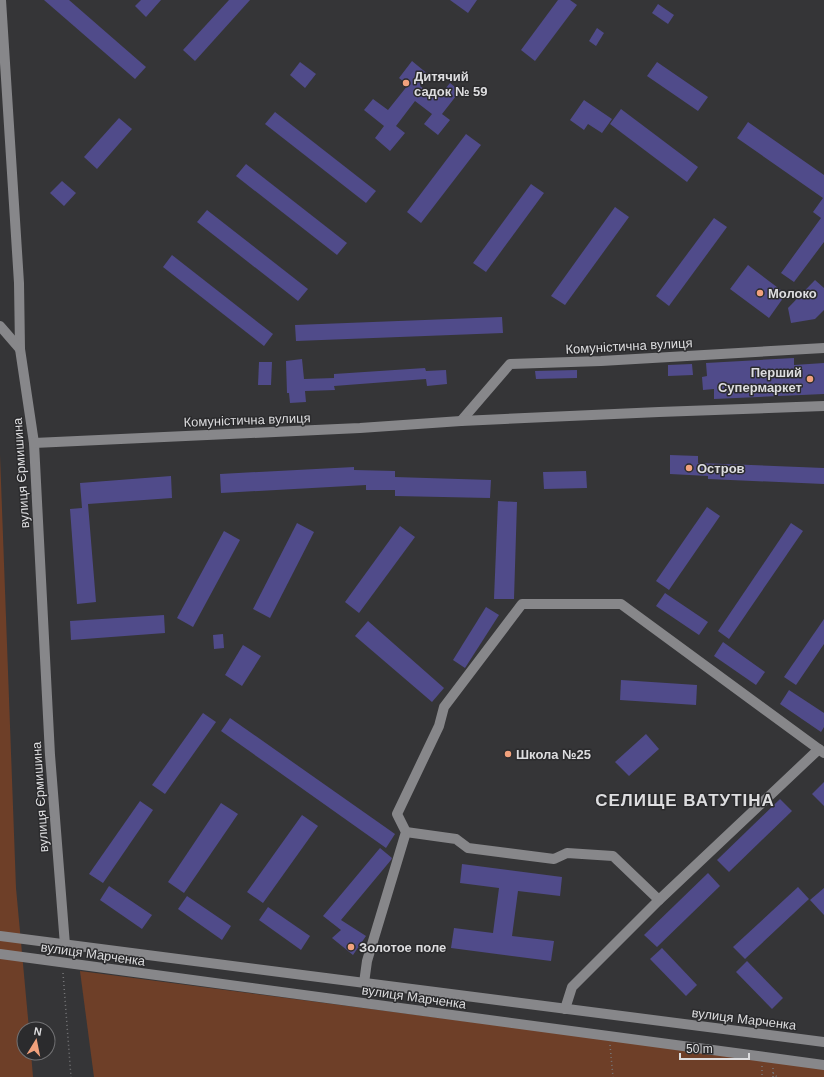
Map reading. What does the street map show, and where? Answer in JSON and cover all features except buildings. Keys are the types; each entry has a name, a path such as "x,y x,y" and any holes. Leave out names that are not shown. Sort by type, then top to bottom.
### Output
{"street":[{"name":"вулиця Єрмишина","path":"1,0 19,283 20,349 34,443 50,756 65,945"},
{"path":"0,326 20,349"},
{"name":"Комуністична вулиця","path":"461,421 510,364 824,348"},
{"name":"Комуністична вулиця","path":"34,443 360,428 461,421 824,406"},
{"path":"364,983 367,961 406,832 397,814 439,726 444,707 522,604 620,604 821,751 659,900 572,987 565,1009"},
{"path":"406,832 456,839 468,848 554,859 567,853 613,856 659,900"},
{"name":"вулиця Марченка","path":"0,936 824,1042"},
{"path":"31,959 27,952 32,941"},
{"name":"вулиця Марченка","path":"0,954 824,1064"}],"path":[{"path":"62,963 71,1077"},
{"path":"609,1036 613,1077"},
{"path":"774,1073 777,1077"}],"shaded area":[{"path":"0,455 16,888 28,1021 16,1021 16,1061 32,1061 33,1077 0,1077"},
{"path":"80,971 824,1068 824,1077 94,1077"}],"place":[{"name":"Дитячий садок № 59","path":"406,83"},
{"name":"Молоко","path":"760,293"},
{"name":"Перший Супермаркет","path":"810,379"},
{"name":"Остров","path":"689,468"},
{"name":"Школа №25","path":"508,754"},
{"name":"Золотое поле","path":"351,947"}],"district":[{"name":"СЕЛИЩЕ ВАТУТІНА","path":"685,800"}]}
